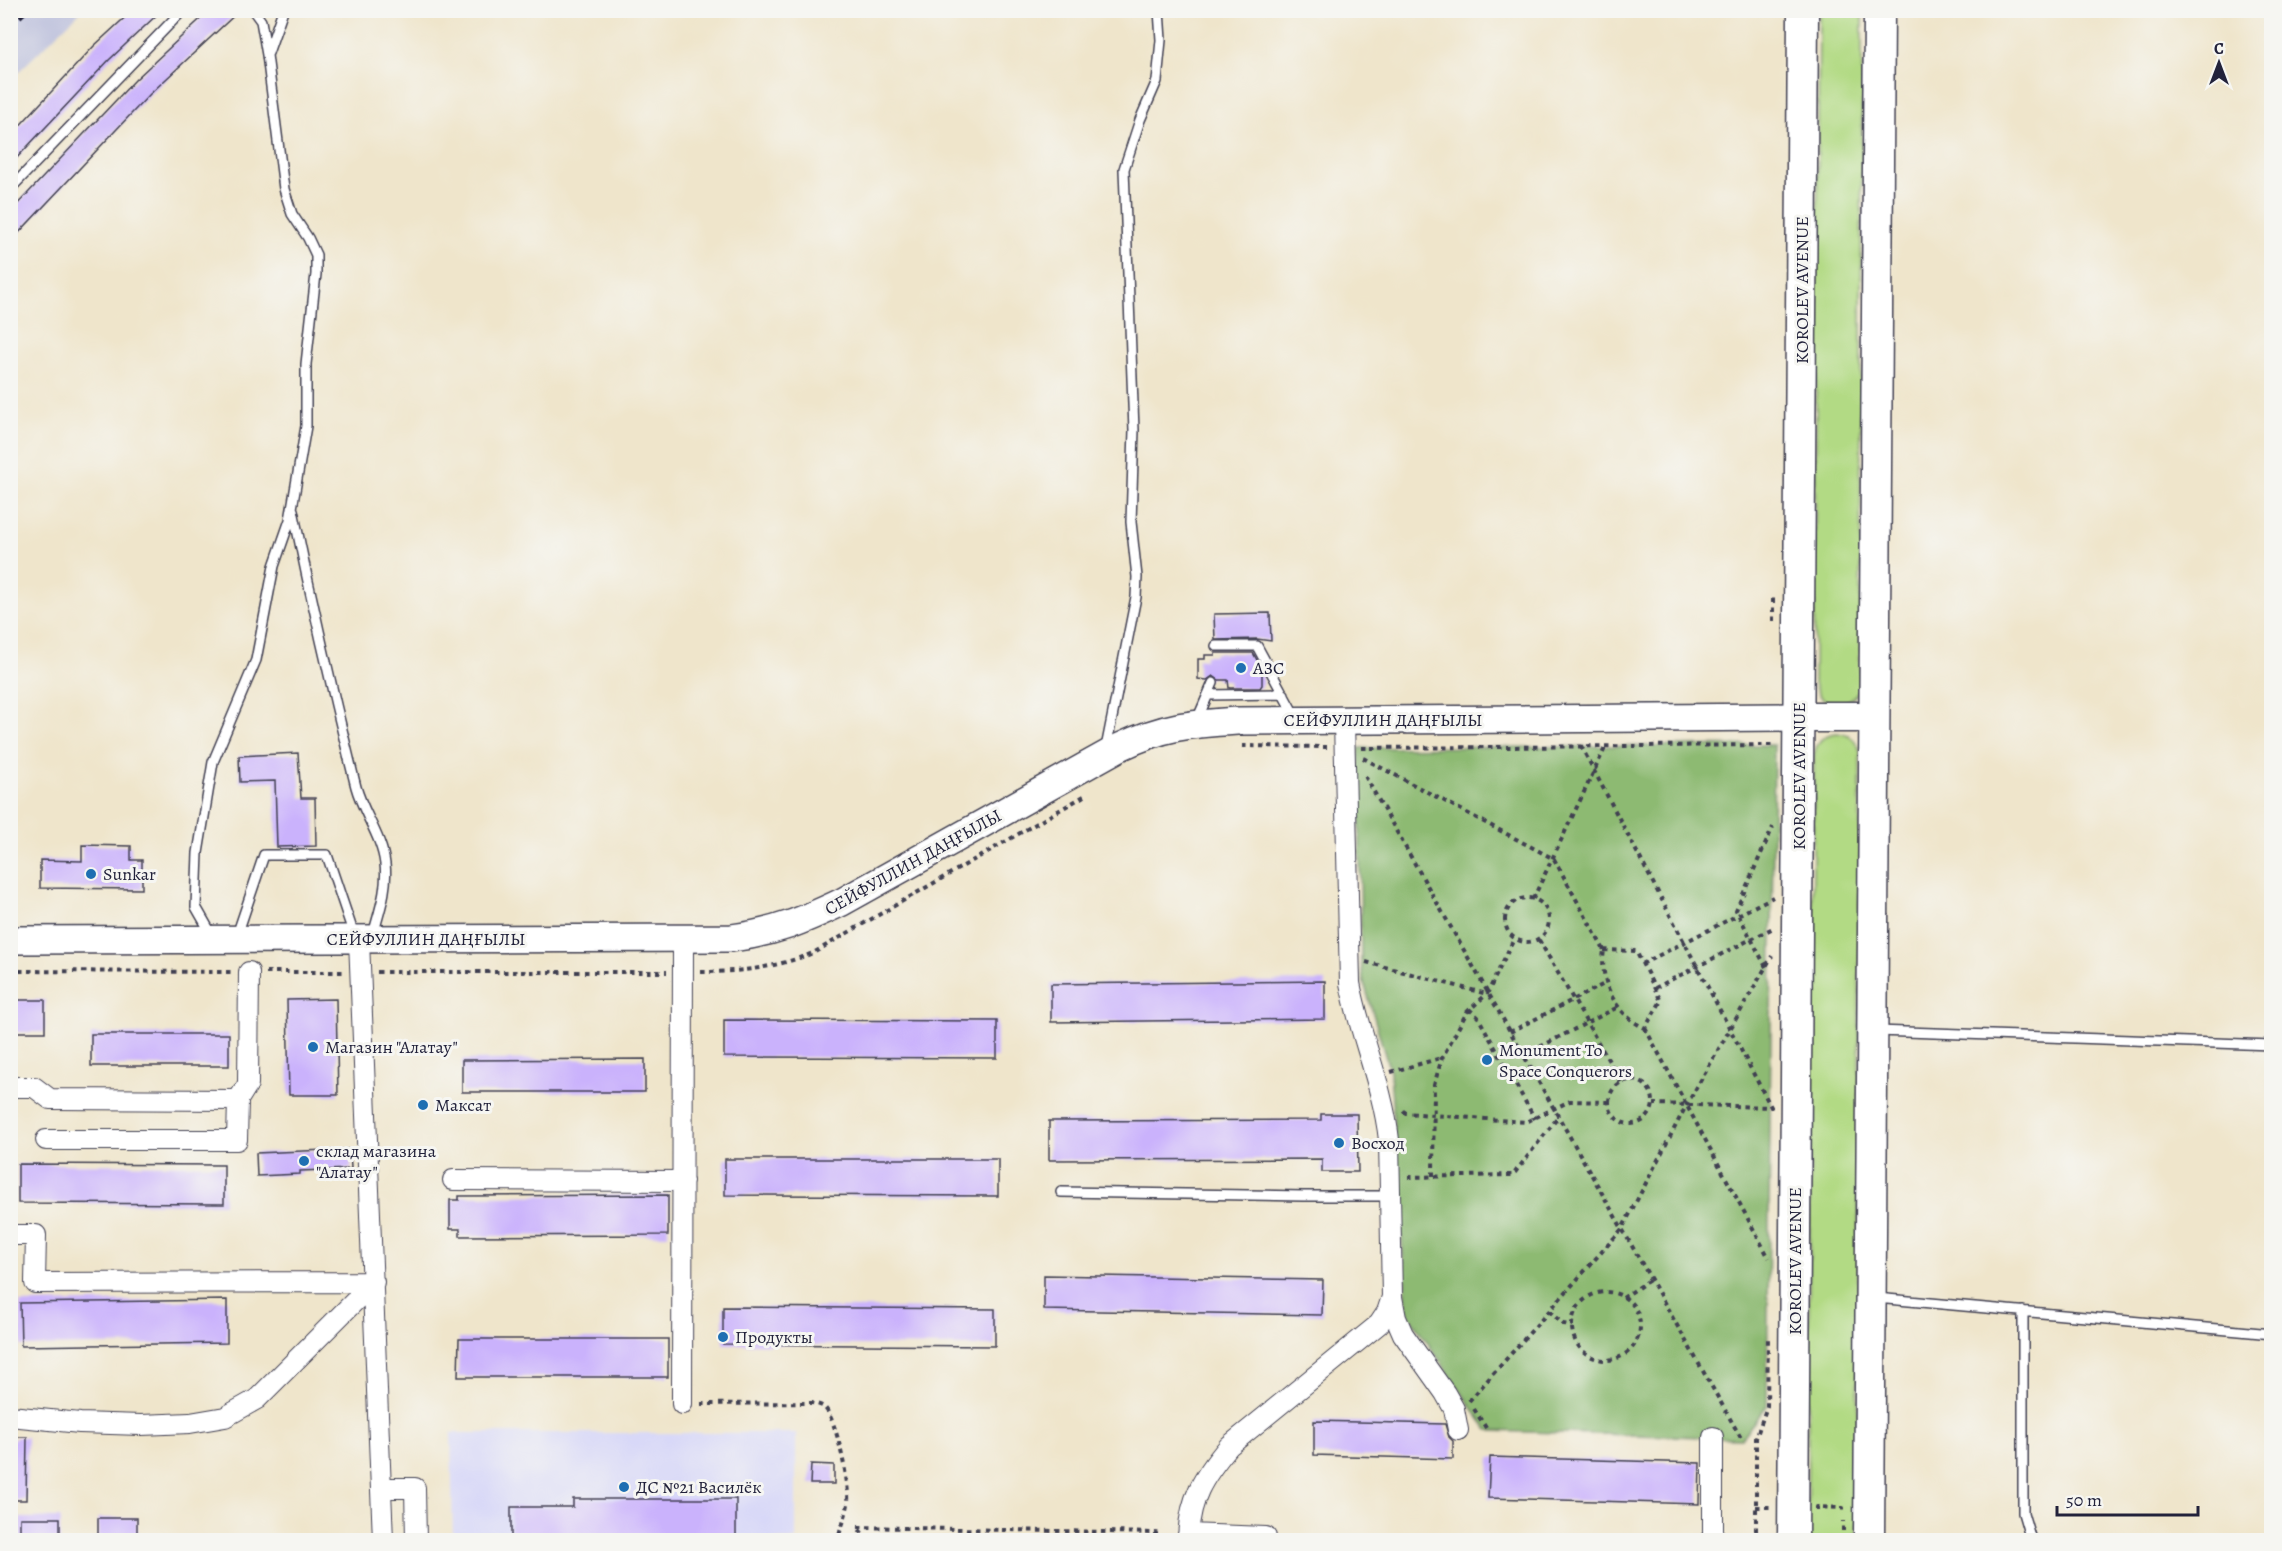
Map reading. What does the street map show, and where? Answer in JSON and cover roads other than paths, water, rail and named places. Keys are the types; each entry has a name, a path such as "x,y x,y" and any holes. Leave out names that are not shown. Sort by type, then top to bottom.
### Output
{"main road":[{"name":"KOROLEV AVENUE","path":"1793,1540 1803,10"},
{"path":"1869,1540 1879,10"},
{"path":"1799,717 1874,717"}],"street":[{"name":"СЕЙФУЛЛИН ДАҢҒЫЛЫ","path":"10,940 743,937 765,934 799,922 842,902 1104,756 1147,734 1172,727 1237,721 1799,717"},
{"path":"1344,721 1352,752 1350,983 1354,1005 1386,1115 1389,1140 1392,1297 1396,1318 1403,1334 1445,1393 1454,1409 1458,1430"},
{"path":"682,1404 683,937"},
{"path":"362,940 361,972 383,1540"},
{"path":"46,1140 237,1140 238,1100 248,1084 249,972"},
{"path":"10,1087 34,1087 50,1099 238,1100"},
{"path":"453,1180 683,1181"},
{"path":"10,1235 36,1235 35,1282 374,1282"},
{"path":"10,1416 80,1423 141,1425 190,1423 225,1417 257,1399 374,1282"},
{"path":"1266,1537 1188,1537 1192,1506 1200,1484 1229,1446 1379,1324 1387,1312 1392,1297"},
{"path":"1713,1437 1713,1540"},
{"path":"381,1488 415,1488 416,1540"}],"lane":[{"path":"10,189 183,10"},
{"path":"253,10 261,21 267,55 284,189 292,214 316,255 315,297 306,364 306,426 290,520 274,566 256,660 213,762 198,854 196,907 225,940 264,855 327,855 362,940"},
{"path":"267,55 284,10"},
{"path":"1104,756 1136,597 1137,578 1131,522 1134,430 1124,169 1140,120 1157,81 1161,40 1159,10"},
{"path":"292,505 315,616 355,782 385,863 385,893 362,940"},
{"path":"1216,646 1257,646 1298,721"},
{"path":"1196,724 1213,683"},
{"path":"1208,695 1284,694"},
{"path":"1872,1031 2271,1045"},
{"path":"1061,1192 1390,1196"},
{"path":"1870,1297 2271,1334"},
{"path":"2023,1311 2023,1512 2031,1540"}],"railway":[{"path":"10,26 27,10"}],"place":[{"name":"АЗС","path":"1241,668"},
{"name":"Sunkar","path":"91,874"},
{"name":"Магазин \"Алатау\"","path":"313,1047"},
{"name":"Monument To Space Conquerors","path":"1487,1060"},
{"name":"Максат","path":"423,1105"},
{"name":"Восход","path":"1339,1143"},
{"name":"склад магазина \"Алатау\"","path":"304,1161"},
{"name":"Продукты","path":"723,1337"},
{"name":"ДС №21 Василёк","path":"624,1487"}]}
